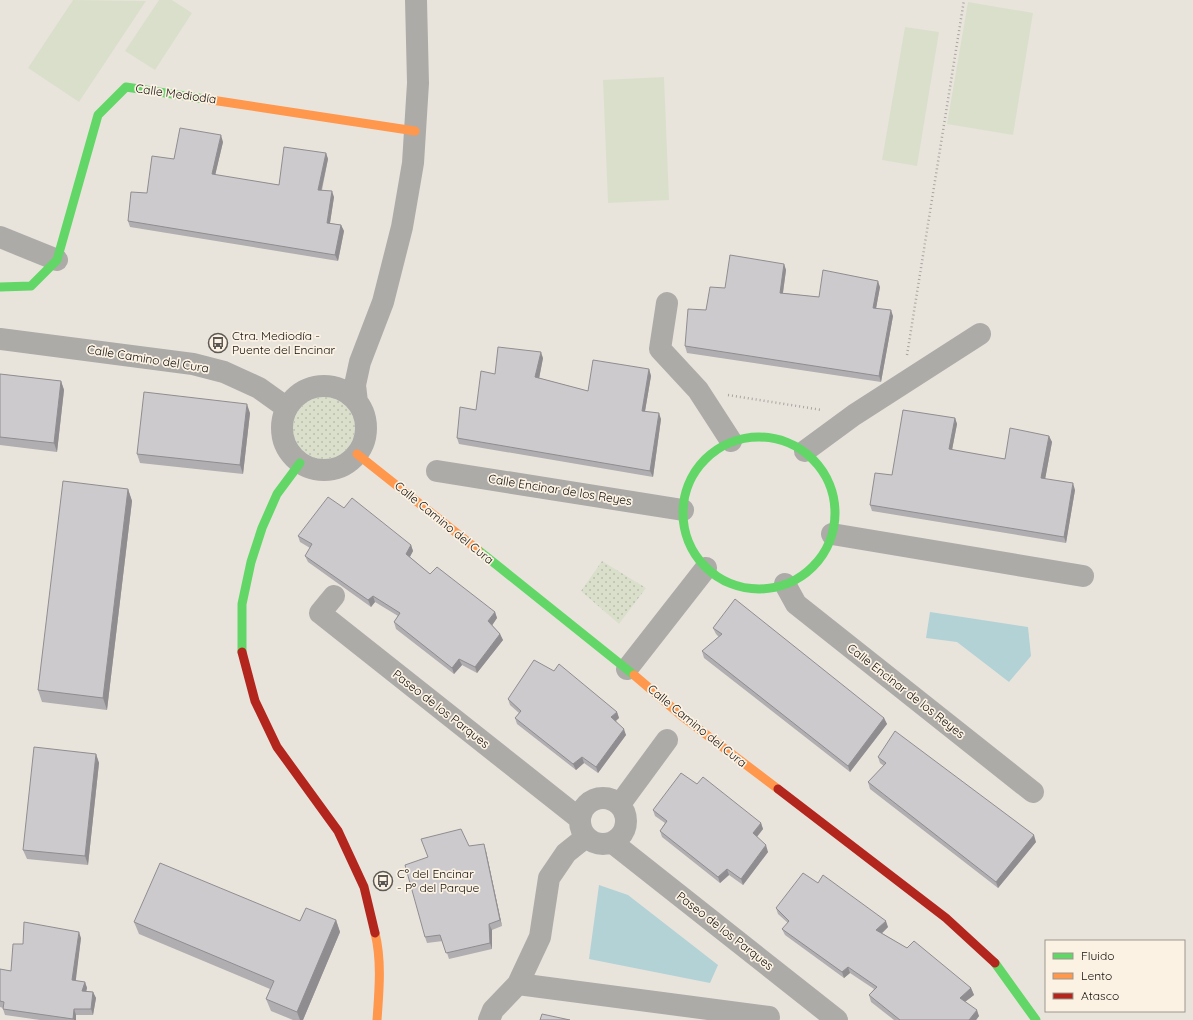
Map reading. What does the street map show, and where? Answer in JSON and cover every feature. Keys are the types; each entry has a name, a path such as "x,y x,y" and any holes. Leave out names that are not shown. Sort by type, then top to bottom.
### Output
{"street":[{"path":"357,402 346,392 332,387 314,388 298,395 287,408 282,423 283,438 289,452 300,463 315,470 331,470 346,464 358,454 365,437 365,419 357,402 355,385 360,362 383,302 402,227 413,163 418,82 416,0"},
{"name":"Calle Mediodía","path":"0,287 31,286 57,260 98,115 126,87 282,109 415,131"},
{"path":"0,237 57,260"},
{"path":"667,303 660,349 698,390 731,442"},
{"path":"805,451 854,415 980,334"},
{"name":"Calle Camino del Cura","path":"0,339 193,364 224,372 259,388 287,408"},
{"path":"332,387 346,379 360,362"},
{"path":"756,436 782,440 805,451 823,469 834,493 836,518 831,542 818,563 798,579 775,588 750,589 726,582 706,568 691,548 683,524 684,499 692,475 709,455 731,442 756,436"},
{"name":"Calle Camino del Cura","path":"358,454 626,669 683,717 946,918 994,962 1030,1016"},
{"path":"300,463 278,494 262,528 251,562 242,604 242,651 255,701 277,747 338,831 364,887 378,945 380,994 377,1020"},
{"name":"Calle Encinar de los Reyes","path":"436,470 683,510"},
{"path":"832,534 1083,576"},
{"path":"626,669 706,568"},
{"name":"Calle Encinar de los Reyes","path":"785,584 796,604 1034,792"},
{"name":"Paseo de los Parques","path":"334,596 320,613 582,828"},
{"path":"620,804 667,740"},
{"path":"489,1020 493,1010 518,984 540,937 549,878 582,828 582,810 595,798 604,797 613,799 620,804 625,812 627,821 625,830 613,843 603,845 593,842 582,828"},
{"name":"Paseo de los Parques","path":"613,843 837,1020"},
{"path":"518,984 769,1017"}],"path":[{"path":"902,384 964,0"},
{"path":"698,390 854,415"}],"green space":[{"path":"73,0 146,1 79,102 28,68"},
{"path":"159,0 172,0 192,13 155,70 125,51"},
{"path":"968,2 1033,13 1013,135 947,124"},
{"path":"905,27 939,32 917,166 882,160"},
{"path":"664,77 669,200 608,203 603,80"},
{"path":"324,397 336,400 346,406 352,416 355,428 352,440 346,450 336,456 324,459 312,456 302,450 296,440 293,428 296,416 302,406 312,400"},
{"path":"602,561 646,588 619,624 581,591"}],"water":[{"path":"930,612 1028,627 1031,656 1009,682 957,642 926,638"},
{"path":"599,885 628,895 718,965 710,983 589,959"}],"building":[{"path":"180,128 221,135 212,174 279,185 284,147 326,153 318,190 332,191 327,223 341,225 335,255 128,221 131,192 147,193 152,156 174,159"},
{"path":"730,255 784,264 780,293 819,297 823,270 878,281 873,308 891,310 879,376 685,346 688,309 706,310 710,287 725,288"},
{"path":"498,347 541,352 535,377 588,391 593,360 649,369 642,411 659,413 650,471 457,438 460,407 476,410 481,371 495,374"},
{"path":"0,374 61,381 54,443 0,437"},
{"path":"144,392 247,404 240,465 137,454"},
{"path":"903,410 955,418 949,449 1005,459 1010,428 1049,436 1041,478 1073,483 1064,537 870,505 875,473 892,475"},
{"path":"63,481 128,489 103,698 38,690"},
{"path":"328,497 344,508 352,498 411,545 406,554 430,574 437,567 495,612 488,621 500,634 475,667 459,659 452,668 394,622 400,613 373,596 368,600 305,556 312,544 298,536"},
{"path":"735,599 884,718 848,766 702,651 722,634 713,628"},
{"path":"534,660 554,671 559,664 617,712 611,717 624,729 596,767 582,757 573,764 515,718 521,711 508,699"},
{"path":"895,731 1034,835 996,882 868,782 886,763 878,757"},
{"path":"34,747 96,754 85,856 23,850"},
{"path":"681,773 697,784 703,777 761,823 753,833 766,845 741,879 727,869 718,877 660,831 667,821 653,810"},
{"path":"461,829 469,846 484,844 500,920 489,924 490,943 446,953 440,935 425,937 405,865 428,857 421,839"},
{"path":"160,863 300,921 306,908 336,920 297,1012 266,999 274,981 134,922"},
{"path":"803,873 818,883 823,875 886,921 876,930 907,948 914,941 971,988 960,998 977,1010 969,1020 900,1020 869,995 877,987 848,967 842,972 782,929 789,921 776,908"},
{"path":"24,922 79,932 72,980 85,982 82,991 93,992 91,1009 74,1009 73,1019 3,1009 4,1002 0,1001 0,969 11,971 13,944 23,944"},
{"path":"542,1014 570,1020 540,1020"}],"traffic: fast":[{"path":"0,287 31,286 57,260 98,115 126,87 205,99"},
{"path":"752,437 766,437 781,440 795,446 813,459 826,477 832,491 835,513 832,535 826,549 813,567 795,580 781,586 766,589 752,589 737,586 723,580 711,572 700,561 692,549 686,535 683,520 683,506 686,491 692,477 700,465 711,454 723,446 737,440 752,437"},
{"path":"242,652 242,604 251,562 262,528 277,494 300,463"},
{"path":"478,550 634,675"},
{"path":"995,963 1036,1020"}],"traffic: slow":[{"path":"205,99 415,131"},
{"path":"357,454 478,550"},
{"path":"634,675 683,717 778,789"},
{"path":"375,933 379,954 377,1020"}],"traffic: jam":[{"path":"242,652 255,701 277,747 338,831 364,887 375,933"},
{"path":"778,789 946,918 995,963"}],"place":[{"name":"Ctra. Mediodía - Puente del Encinar","path":"218,343"},
{"name":"Cº del Encinar - Pº del Parque","path":"383,881"}]}
